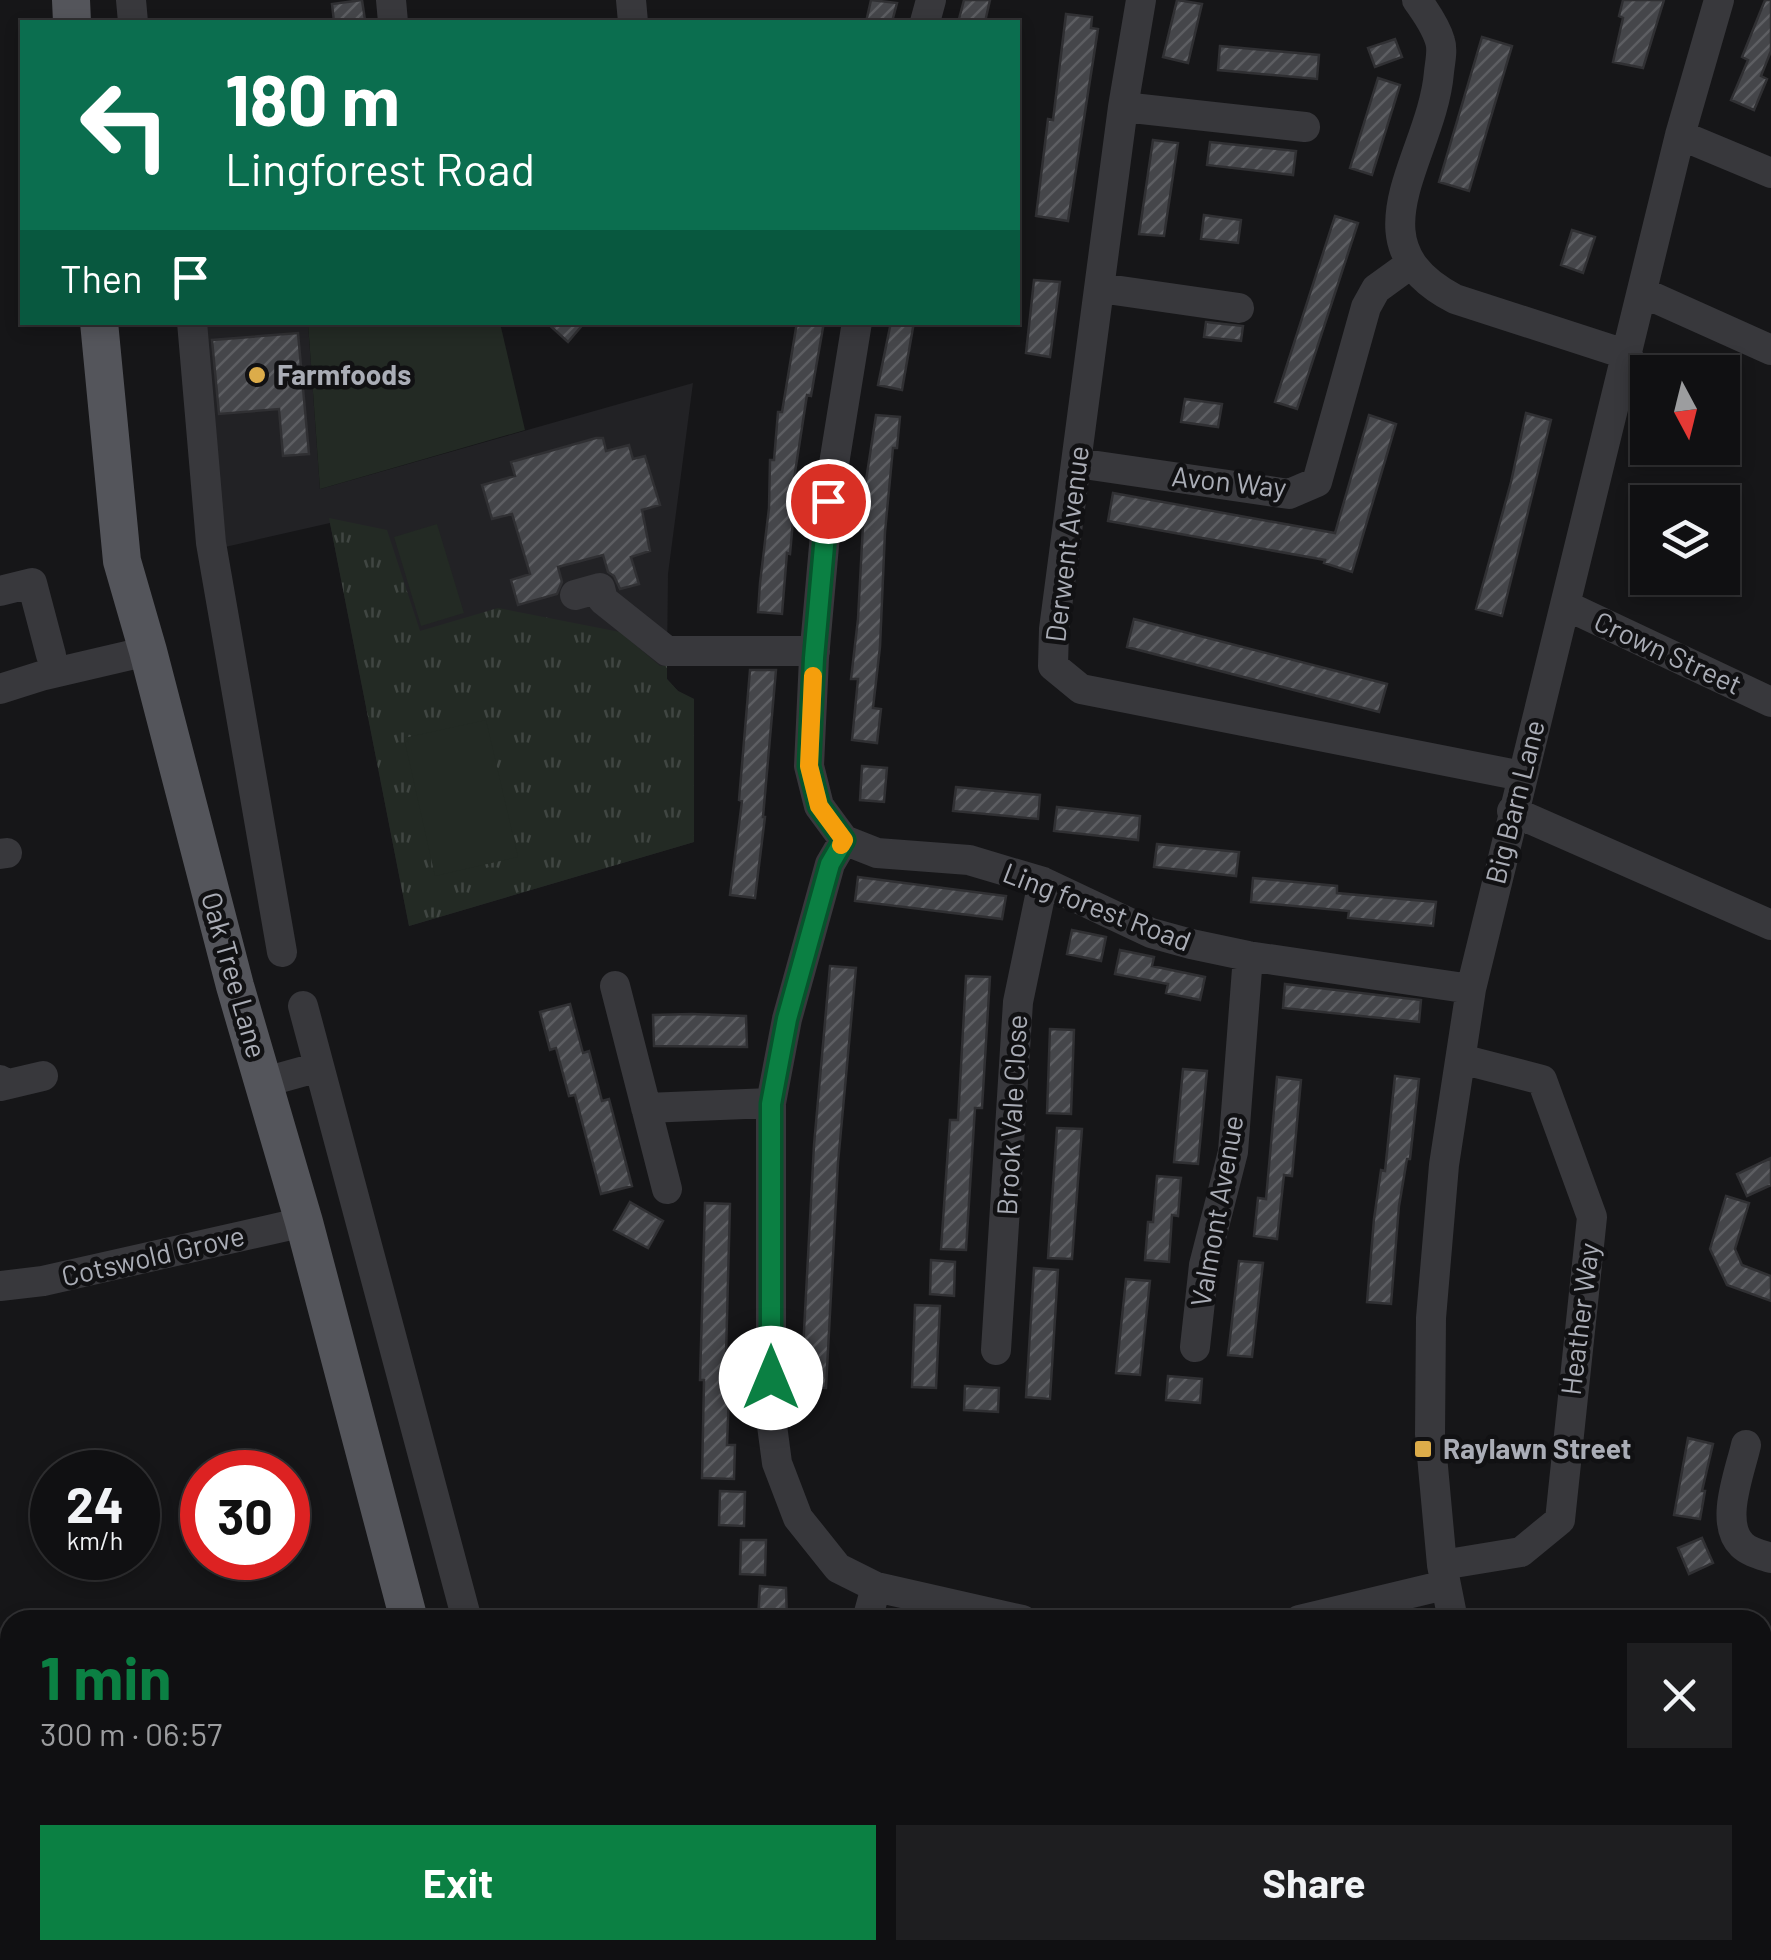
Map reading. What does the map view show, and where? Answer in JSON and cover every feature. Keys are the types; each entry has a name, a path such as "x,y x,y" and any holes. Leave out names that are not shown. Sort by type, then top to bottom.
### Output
{"main road":[{"name":"Oak Tree Lane","path":"99,325 122,561 406,1610"}],"street":[{"name":"Derwent Avenue","path":"1140,0 1054,629 1053,666 1081,689 1522,776"},
{"path":"1417,0 1441,43 1438,87 1398,216 1409,264 1432,287 1455,299 1628,355"},
{"name":"Big Barn Lane","path":"1451,1610 1430,1434 1431,1318 1444,1165 1470,989 1680,135 1718,0"},
{"path":"1123,106 1304,128"},
{"path":"1680,135 1771,173"},
{"name":"Avon Way","path":"1078,463 1289,494 1317,482 1366,307 1376,289 1409,264"},
{"path":"1100,288 1239,308"},
{"path":"1644,293 1771,350"},
{"name":"Oak Tree Lane","path":"192,325 214,562 282,952"},
{"path":"857,325 828,501 809,766 819,806 844,840 830,864 792,1002 771,1104 771,1418 777,1463 798,1518 838,1568 876,1587 978,1610"},
{"path":"0,591 32,583 51,655"},
{"path":"575,595 600,588 604,600 667,651 815,651"},
{"name":"Crown Street","path":"1565,605 1771,702"},
{"path":"0,689 148,651"},
{"path":"1512,812 1771,925"},
{"name":"Ling forest Road","path":"844,840 877,854 969,860 1043,882 1151,932 1248,956 1470,989"},
{"name":"Brook Vale Close","path":"996,1350 1018,1002 1043,882"},
{"name":"Valmont Avenue","path":"1195,1346 1204,1265 1233,1152 1248,956"},
{"path":"615,986 667,1188"},
{"name":"Oak Tree Lane","path":"303,1006 465,1610"},
{"name":"Heather Way","path":"1444,1575 1521,1552 1560,1520 1592,1216 1542,1080 1461,1059"},
{"path":"265,1082 319,1067"},
{"path":"0,1080 2,1086 43,1076"},
{"path":"646,1108 771,1104"},
{"name":"Cotswold Grove","path":"0,1286 43,1281 304,1222"},
{"path":"1746,1446 1731,1517 1734,1534 1744,1548 1771,1558"},
{"path":"1330,1610 1444,1575"},
{"path":"870,1610 876,1587"}],"shaded area":[{"path":"203,325 308,325 320,489 693,383 668,574 667,679 678,691 694,699 694,842 409,926 330,523 225,547"}],"green space":[{"path":"308,325 500,325 525,430 320,489"},
{"path":"329,518 387,530 420,631 498,608 620,632 660,666 667,665 667,679 678,691 694,699 694,842 409,926"},
{"path":"437,524 464,613 421,626 394,537"},
{"path":"486,720 518,857 435,876 404,738"}],"building":[{"path":"362,0 365,20 334,20 332,4"},
{"path":"871,0 897,3 893,20 866,20"},
{"path":"964,0 990,0 985,20 959,19"},
{"path":"1177,0 1202,4 1188,63 1163,57"},
{"path":"1623,0 1664,0 1643,68 1613,62"},
{"path":"1765,0 1771,0 1771,51 1761,76 1767,79 1754,110 1731,100 1748,60 1742,57"},
{"path":"1066,14 1092,17 1091,28 1098,29 1068,221 1036,216"},
{"path":"1482,37 1512,46 1469,191 1439,182"},
{"path":"1395,39 1402,57 1375,67 1368,48"},
{"path":"1220,46 1319,55 1317,79 1218,70"},
{"path":"1378,78 1400,85 1372,175 1350,168"},
{"path":"1153,140 1178,143 1164,236 1139,234"},
{"path":"1210,142 1296,151 1293,175 1207,165"},
{"path":"1204,215 1241,220 1238,243 1201,239"},
{"path":"1335,216 1358,223 1297,409 1275,402"},
{"path":"1572,230 1595,237 1583,273 1561,265"},
{"path":"1034,280 1060,282 1050,357 1026,353"},
{"path":"1206,322 1243,326 1241,341 1204,337"},
{"path":"549,325 582,325 568,342"},
{"path":"796,325 823,325 811,396 807,395 794,479 782,614 758,612 770,460 774,460 778,412 782,412"},
{"path":"890,325 913,325 902,390 878,385"},
{"name":"Farmfoods","path":"298,333 309,454 283,456 279,409 219,414 212,340"},
{"path":"1185,399 1222,404 1218,427 1181,422"},
{"path":"1526,413 1551,420 1502,616 1476,609"},
{"path":"876,415 900,417 885,532 873,708 881,709 877,743 852,740 858,679 851,679 865,487"},
{"path":"1369,415 1396,424 1352,572 1324,563 1325,560 1108,521 1113,493 1335,533"},
{"path":"603,438 606,451 629,445 633,459 645,456 660,505 642,510 650,551 631,557 639,584 620,589 608,572 603,555 558,567 562,582 557,594 518,605 511,580 530,574 512,514 492,519 482,485 515,476 511,462"},
{"path":"1134,619 1387,684 1379,712 1127,647"},
{"path":"750,670 776,670 755,898 730,895 742,801 739,800"},
{"path":"862,766 887,768 884,802 860,800"},
{"path":"956,787 1040,795 1038,819 953,811"},
{"path":"1057,807 1140,816 1138,840 1054,831"},
{"path":"1157,844 1239,852 1236,876 1154,867"},
{"path":"858,877 1006,896 1002,919 855,901"},
{"path":"1253,878 1337,886 1337,893 1436,902 1433,926 1348,918 1349,911 1251,902"},
{"path":"1072,930 1106,937 1101,961 1067,954"},
{"path":"1120,950 1154,957 1152,966 1205,977 1200,1000 1166,993 1168,984 1115,974"},
{"path":"830,966 856,968 838,1163 826,1388 801,1387 814,1145"},
{"path":"966,976 990,977 982,1108 975,1108 966,1250 941,1249 950,1120 958,1120"},
{"path":"1285,984 1421,1000 1419,1022 1283,1008"},
{"path":"570,1004 583,1053 589,1051 602,1101 609,1099 632,1186 601,1194 575,1095 569,1096 556,1048 550,1050 540,1012"},
{"path":"653,1015 746,1016 747,1047 654,1046"},
{"path":"1050,1029 1074,1030 1071,1114 1047,1113"},
{"path":"1183,1069 1207,1071 1198,1164 1174,1162"},
{"path":"1395,1076 1419,1079 1410,1159 1399,1206 1391,1304 1367,1302 1374,1219 1381,1170 1385,1171"},
{"path":"1277,1077 1301,1080 1292,1176 1284,1175 1277,1239 1254,1236 1258,1198 1266,1199"},
{"path":"1057,1128 1082,1129 1072,1259 1048,1258"},
{"path":"1771,1158 1771,1185 1747,1196 1737,1174"},
{"path":"1157,1176 1181,1178 1178,1216 1172,1215 1169,1262 1145,1260"},
{"path":"1726,1196 1749,1203 1735,1249 1742,1265 1771,1276 1771,1301 1727,1285 1710,1249"},
{"path":"630,1202 663,1221 648,1248 614,1230"},
{"path":"705,1203 730,1204 725,1394 729,1394 727,1445 735,1445 734,1479 702,1478 704,1380 700,1380"},
{"path":"931,1260 955,1262 954,1296 930,1294"},
{"path":"1239,1261 1263,1263 1252,1357 1228,1355"},
{"path":"1034,1268 1058,1270 1050,1399 1026,1397"},
{"path":"1126,1279 1150,1281 1140,1375 1116,1373"},
{"path":"915,1305 940,1306 936,1388 912,1387"},
{"path":"1168,1376 1202,1379 1200,1403 1166,1400"},
{"path":"965,1386 999,1388 998,1412 964,1410"},
{"path":"1688,1438 1713,1444 1700,1519 1674,1515"},
{"path":"720,1491 745,1492 744,1526 719,1525"},
{"path":"1702,1538 1713,1563 1689,1574 1678,1548"},
{"path":"741,1540 766,1540 765,1575 740,1574"},
{"path":"760,1586 786,1588 787,1610 758,1610"}],"slow traffic":[{"path":"813,676 809,766 819,806 844,840 841,845"}],"place":[{"name":"Farmfoods","path":"257,375"},
{"name":"Raylawn Street","path":"1423,1449"}],"route":[{"path":"771,1378 771,1104 787,1019 830,864 844,840 819,806 809,766 828,501"}]}
